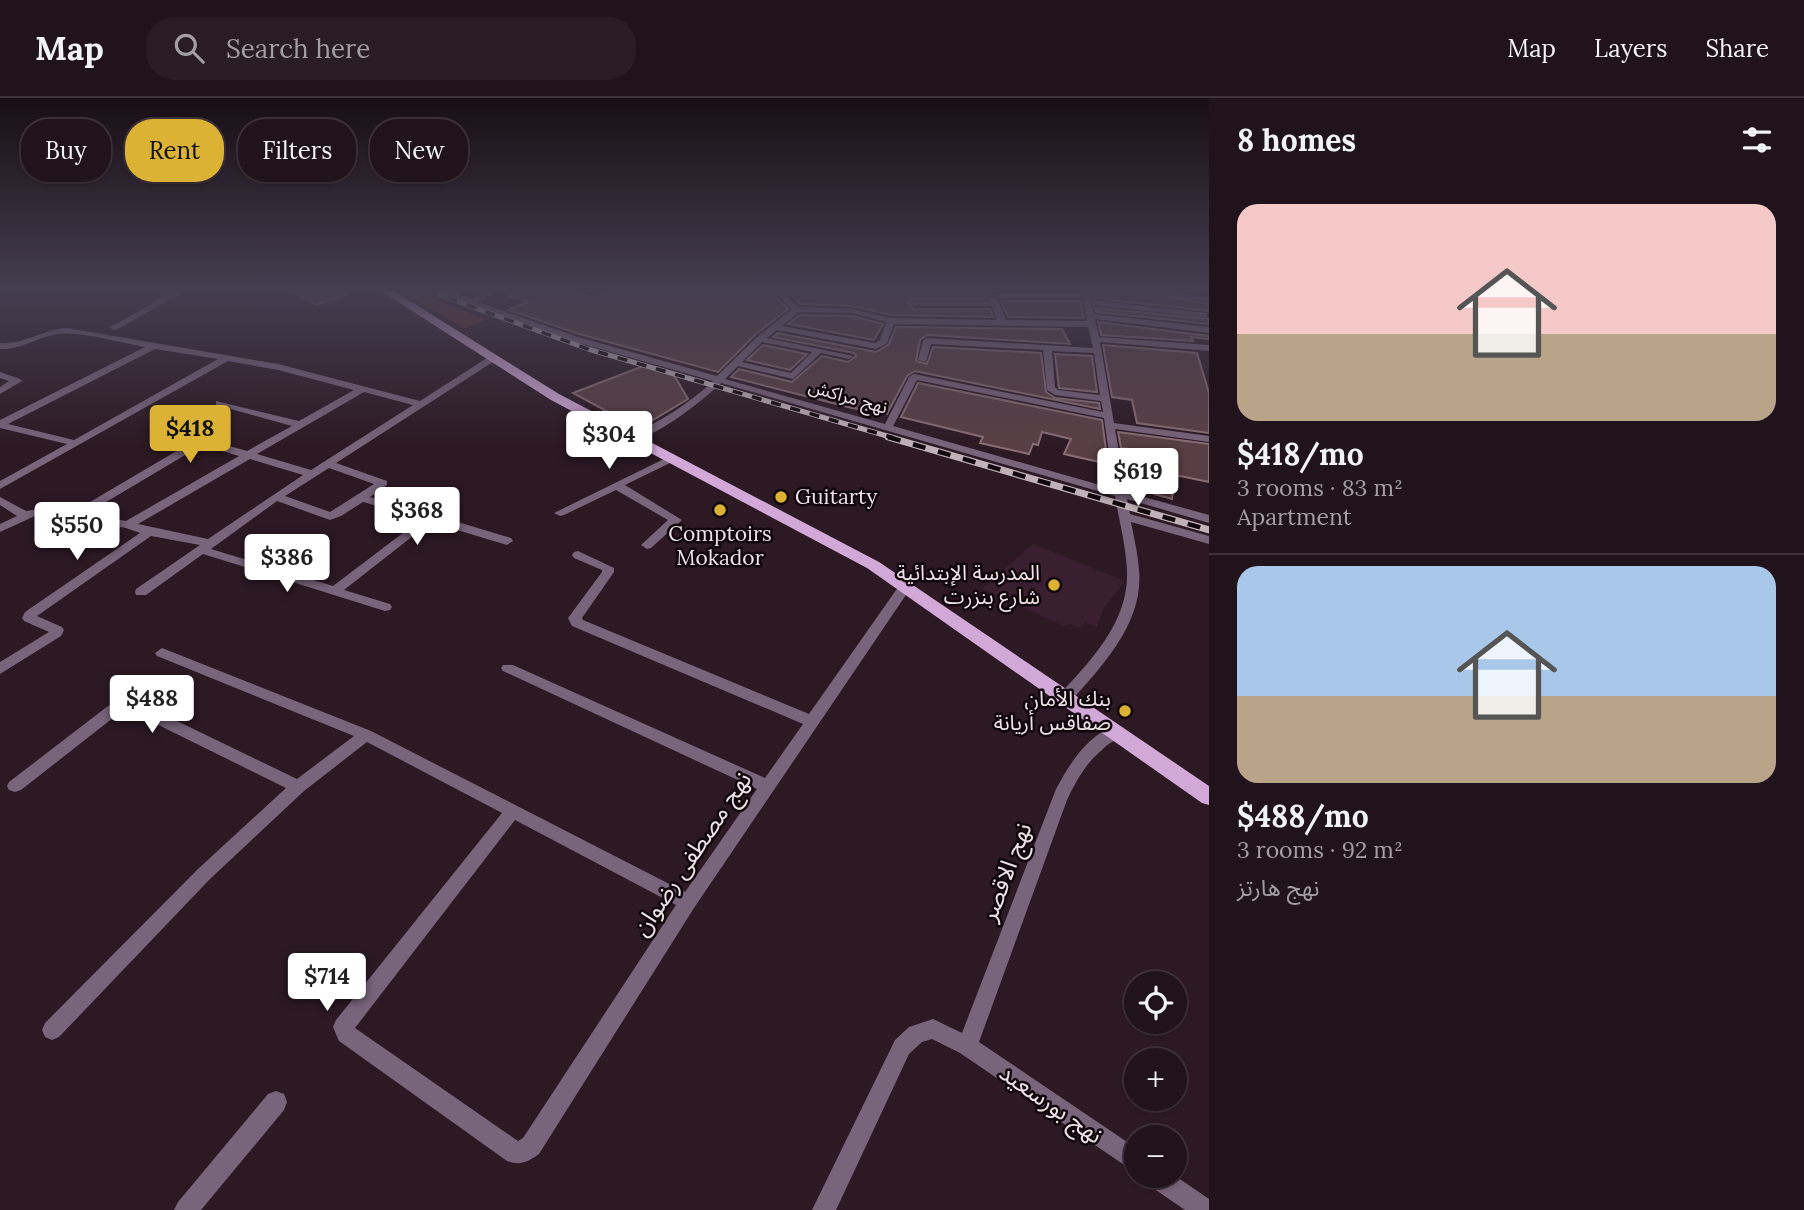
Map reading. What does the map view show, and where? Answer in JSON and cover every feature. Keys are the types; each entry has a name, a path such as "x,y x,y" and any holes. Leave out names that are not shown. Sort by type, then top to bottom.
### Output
{"main road":[{"path":"469,343 555,397 837,544 906,586 1209,797"}],"street":[{"path":"0,346 14,348 27,343"},
{"path":"135,343 278,367 421,404"},
{"name":"نهج مراكش","path":"586,343 1209,519"},
{"path":"633,438 660,425 721,380 757,343"},
{"path":"775,343 849,356"},
{"path":"860,343 877,346 881,343"},
{"path":"923,360 927,343"},
{"path":"959,343 1046,348 1097,345 1207,348 1209,360"},
{"path":"1066,697 1104,654 1119,632 1128,610 1133,572 1118,493 1097,345"},
{"path":"0,425 153,346"},
{"path":"1046,348 1050,388 1055,392 1105,399"},
{"path":"736,363 793,376 818,351"},
{"path":"0,486 228,358"},
{"path":"141,592 276,497 493,358"},
{"path":"0,375 17,382 0,391"},
{"path":"888,427 914,377 1109,421 1209,439"},
{"path":"128,525 364,388"},
{"path":"219,403 301,425"},
{"path":"0,425 75,443"},
{"path":"76,515 198,442 205,441 312,474"},
{"path":"560,513 672,458"},
{"path":"276,497 330,516 383,483 328,464"},
{"path":"616,485 676,520 647,545"},
{"path":"362,498 395,508 416,494"},
{"path":"0,500 24,516"},
{"path":"0,528 24,516 47,511 128,525 203,546 385,607"},
{"path":"1123,516 1209,540"},
{"path":"335,591 425,522 438,520 507,541"},
{"path":"0,669 57,631 29,616 149,532"},
{"path":"578,555 608,568 608,572 575,618 577,623 811,721"},
{"name":"نهج مصطفى رضوان","path":"512,813 343,1027 345,1034 515,1153 523,1152 531,1146 688,902 906,586"},
{"path":"162,653 366,735 688,902"},
{"path":"508,668 767,786"},
{"path":"15,786 113,710 124,706 137,708 298,787"},
{"name":"نهج الاقصر","path":"967,1046 1059,800 1074,769 1090,748 1115,732"},
{"path":"52,1030 204,874 298,787 366,735"},
{"name":"نهج بورسعيد","path":"824,1210 902,1047 916,1034 933,1029 967,1046 1124,1154"},
{"path":"186,1210 276,1102"},
{"path":"1173,1188 1205,1210"}],"shaded area":[{"name":"المدرسة الإبتدائية شارع بنزرت","path":"1033,544 1125,581 1103,610 1097,627 1085,622 1080,628 1070,624 1064,626 982,589"}],"building":[{"path":"612,343 747,343 718,372"},
{"path":"803,343 829,343 876,352 889,344 919,343 916,361 927,364 933,347 1041,353 1046,392 1055,398 1099,403 1100,409 915,371 907,376 887,414 852,408 731,377 739,369 792,382 822,356 848,362 856,356 854,353"},
{"path":"763,345 807,354 790,370 747,360"},
{"path":"1103,345 1197,353 1209,393 1209,433 1137,423 1132,400 1112,397"},
{"path":"1055,354 1092,356 1097,392 1059,388"},
{"path":"646,365 676,373 674,375 688,399 643,426 630,424 573,393"},
{"path":"918,383 1102,420 1107,457 1104,463 1064,454 1071,439 1042,432 1038,445 1033,444 1029,454 980,443 983,437 901,417"},
{"path":"1118,432 1209,444 1209,482 1175,475 1172,499 1154,494 1155,489 1138,485 1138,450 1121,448"}],"railway":[{"path":"571,343 894,438"},
{"path":"888,437 1209,530"}],"place":[{"name":"Guitarty","path":"781,497"},
{"name":"Comptoirs Mokador","path":"720,510"},
{"name":"المدرسة الإبتدائية شارع بنزرت","path":"1054,585"},
{"name":"بنك الأمان صفاقس أريانة","path":"1125,711"}]}
